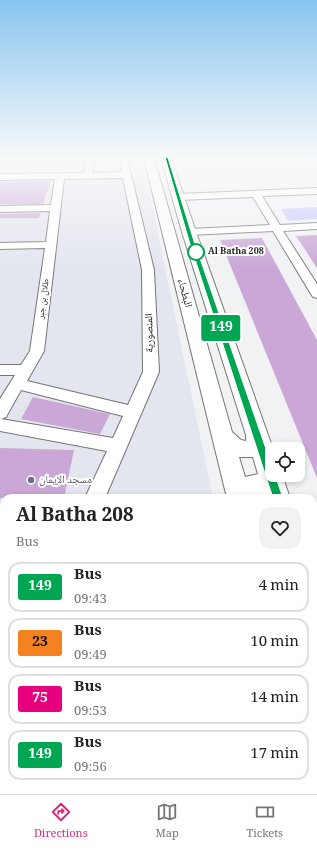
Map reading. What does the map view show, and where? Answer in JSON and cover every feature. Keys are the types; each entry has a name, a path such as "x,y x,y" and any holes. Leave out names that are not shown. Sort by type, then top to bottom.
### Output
{"main road":[{"name":"البطحاء","path":"158,195 238,494"},
{"name":"البطحاء","path":"178,197 277,494"},
{"path":"221,432 224,440 245,450 258,445 257,435"},
{"path":"244,494 249,485 254,484 277,494"}],"street":[{"name":"طلال بن جبر","path":"0,413 37,351 58,195"},
{"name":"المنصورية","path":"96,494 151,372 149,278 131,195"},
{"path":"178,197 216,195"},
{"path":"257,195 317,294"},
{"path":"0,209 56,208"},
{"path":"189,232 317,226"},
{"path":"0,246 51,245"},
{"path":"0,370 26,370"},
{"path":"17,384 133,412"},
{"path":"0,425 117,446"}],"shaded area":[{"path":"0,195 150,195 212,494 0,494"},
{"path":"317,207 317,219 288,221 281,209"}],"building":[{"path":"0,195 46,195 43,204 0,204"},
{"path":"41,213 39,218 0,218 0,214"},
{"path":"317,235 317,268 296,236"},
{"path":"262,238 317,340 317,478 305,449 305,442 302,442 220,240"},
{"path":"33,397 110,414 100,434 21,419"},
{"path":"0,448 74,450 65,494 0,494"}],"bus line":[{"name":"149","path":"177,195 277,494"}],"place":[{"name":"Al Batha 208","path":"196,252"},
{"name":"مسجد الإيمان","path":"31,480"}]}
